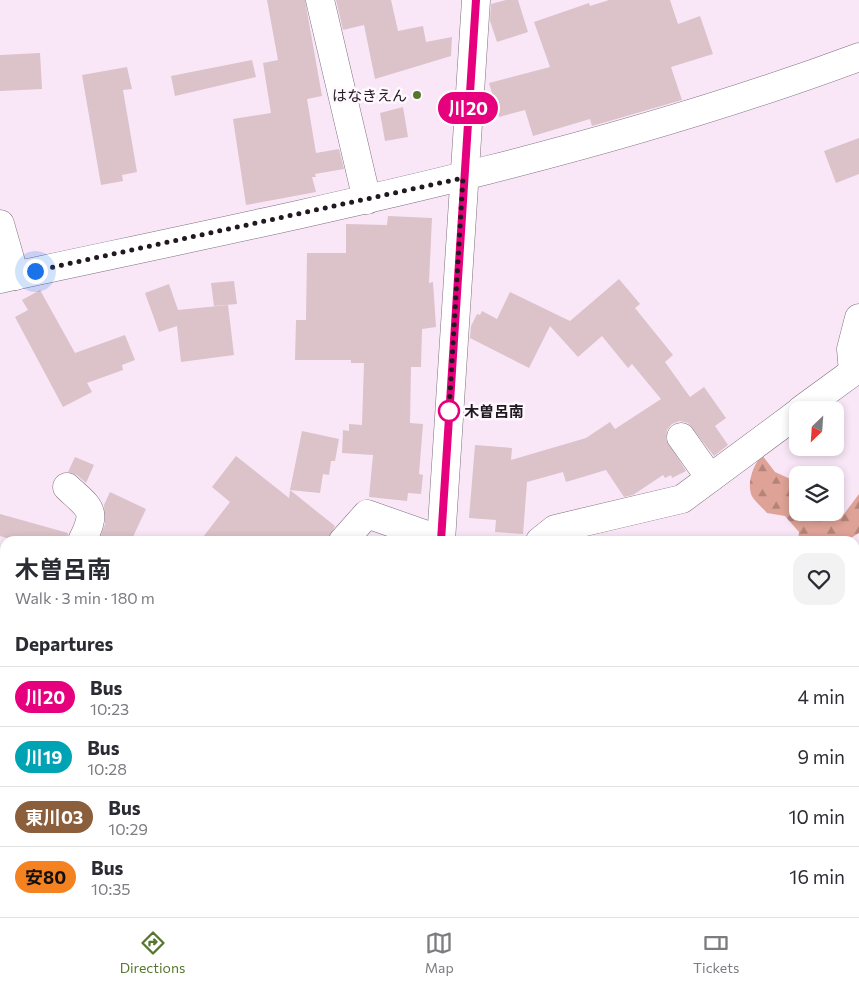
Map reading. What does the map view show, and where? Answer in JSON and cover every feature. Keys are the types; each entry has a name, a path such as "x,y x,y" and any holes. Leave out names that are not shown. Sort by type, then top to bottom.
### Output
{"street":[{"path":"320,0 367,200"},
{"path":"441,536 476,0"},
{"path":"0,224 8,277 463,178 598,142 710,108 859,57"},
{"path":"818,401 856,381 851,350 859,318"},
{"path":"546,536 555,529 682,499 789,420"},
{"path":"682,437 710,478"},
{"path":"67,486 88,506 91,514 90,525 84,536"},
{"path":"347,536 367,514 427,536"}],"green space":[{"path":"762,455 775,472 789,478 789,521 785,516 767,513 756,501 750,489 752,473"},
{"path":"859,494 859,533 854,536 799,536 799,532 789,521 844,521 844,514"}],"building":[{"path":"267,0 305,0 322,96 307,99 316,153 339,149 344,169 315,174 316,177 312,177 316,192 246,205 233,119 271,113 263,63 278,60"},
{"path":"336,0 391,0 398,31 423,26 426,42 452,37 451,56 375,79 364,25 343,30"},
{"path":"506,0 518,0 528,32 497,42 490,21 491,4"},
{"path":"609,0 670,0 678,24 700,16 713,54 671,67 682,100 592,126 590,119 533,136 525,110 499,117 489,83 550,67 534,22 589,3 590,6"},
{"path":"40,53 42,89 0,91 0,55"},
{"path":"252,60 256,77 175,96 171,76"},
{"path":"127,67 132,89 123,90 137,172 122,175 123,181 101,185 82,75"},
{"path":"403,107 408,137 385,141 380,113"},
{"path":"859,138 859,174 836,183 824,151"},
{"path":"388,216 432,218 429,283 433,282 436,327 422,329 421,367 411,367 410,423 423,424 419,474 423,475 421,494 408,493 407,501 369,497 373,455 342,453 343,430 349,431 349,424 362,425 364,363 351,363 351,360 295,360 296,320 306,320 307,253 346,253 346,224 387,225"},
{"path":"619,279 640,304 635,308 673,355 665,362 690,397 704,387 726,418 715,426 728,445 714,456 688,423 680,421 672,424 667,430 666,439 686,471 672,478 671,475 665,478 663,475 633,495 624,497 606,470 566,482 563,472 527,482 523,534 495,532 496,520 469,518 475,445 512,448 511,460 586,438 610,422 615,429 661,399 632,364 628,368 602,336 578,357 550,326 529,368 470,338 471,326 477,314 480,315 482,311 497,319 510,292 570,321"},
{"path":"234,281 237,304 214,306 211,283"},
{"path":"169,284 178,310 228,305 234,355 181,362 177,326 159,332 145,293"},
{"path":"40,290 75,353 125,335 135,360 122,365 123,370 87,383 92,392 63,407 15,317 28,310 22,300"},
{"path":"302,431 339,439 335,461 331,461 329,475 323,474 320,493 290,490"},
{"path":"236,456 289,498 290,490 335,526 330,536 204,536 230,502 212,487"},
{"path":"75,457 94,465 86,483 77,475 68,472"},
{"path":"110,492 146,509 133,536 101,536 105,524 104,505"},
{"path":"0,514 68,533 68,536 0,536"}],"bus line":[{"name":"川20","path":"441,536 476,0"}],"place":[{"name":"はなきえん","path":"417,95"},
{"name":"木曽呂南","path":"449,411"}],"route":[{"path":"35,271 463,178 449,411"}]}
